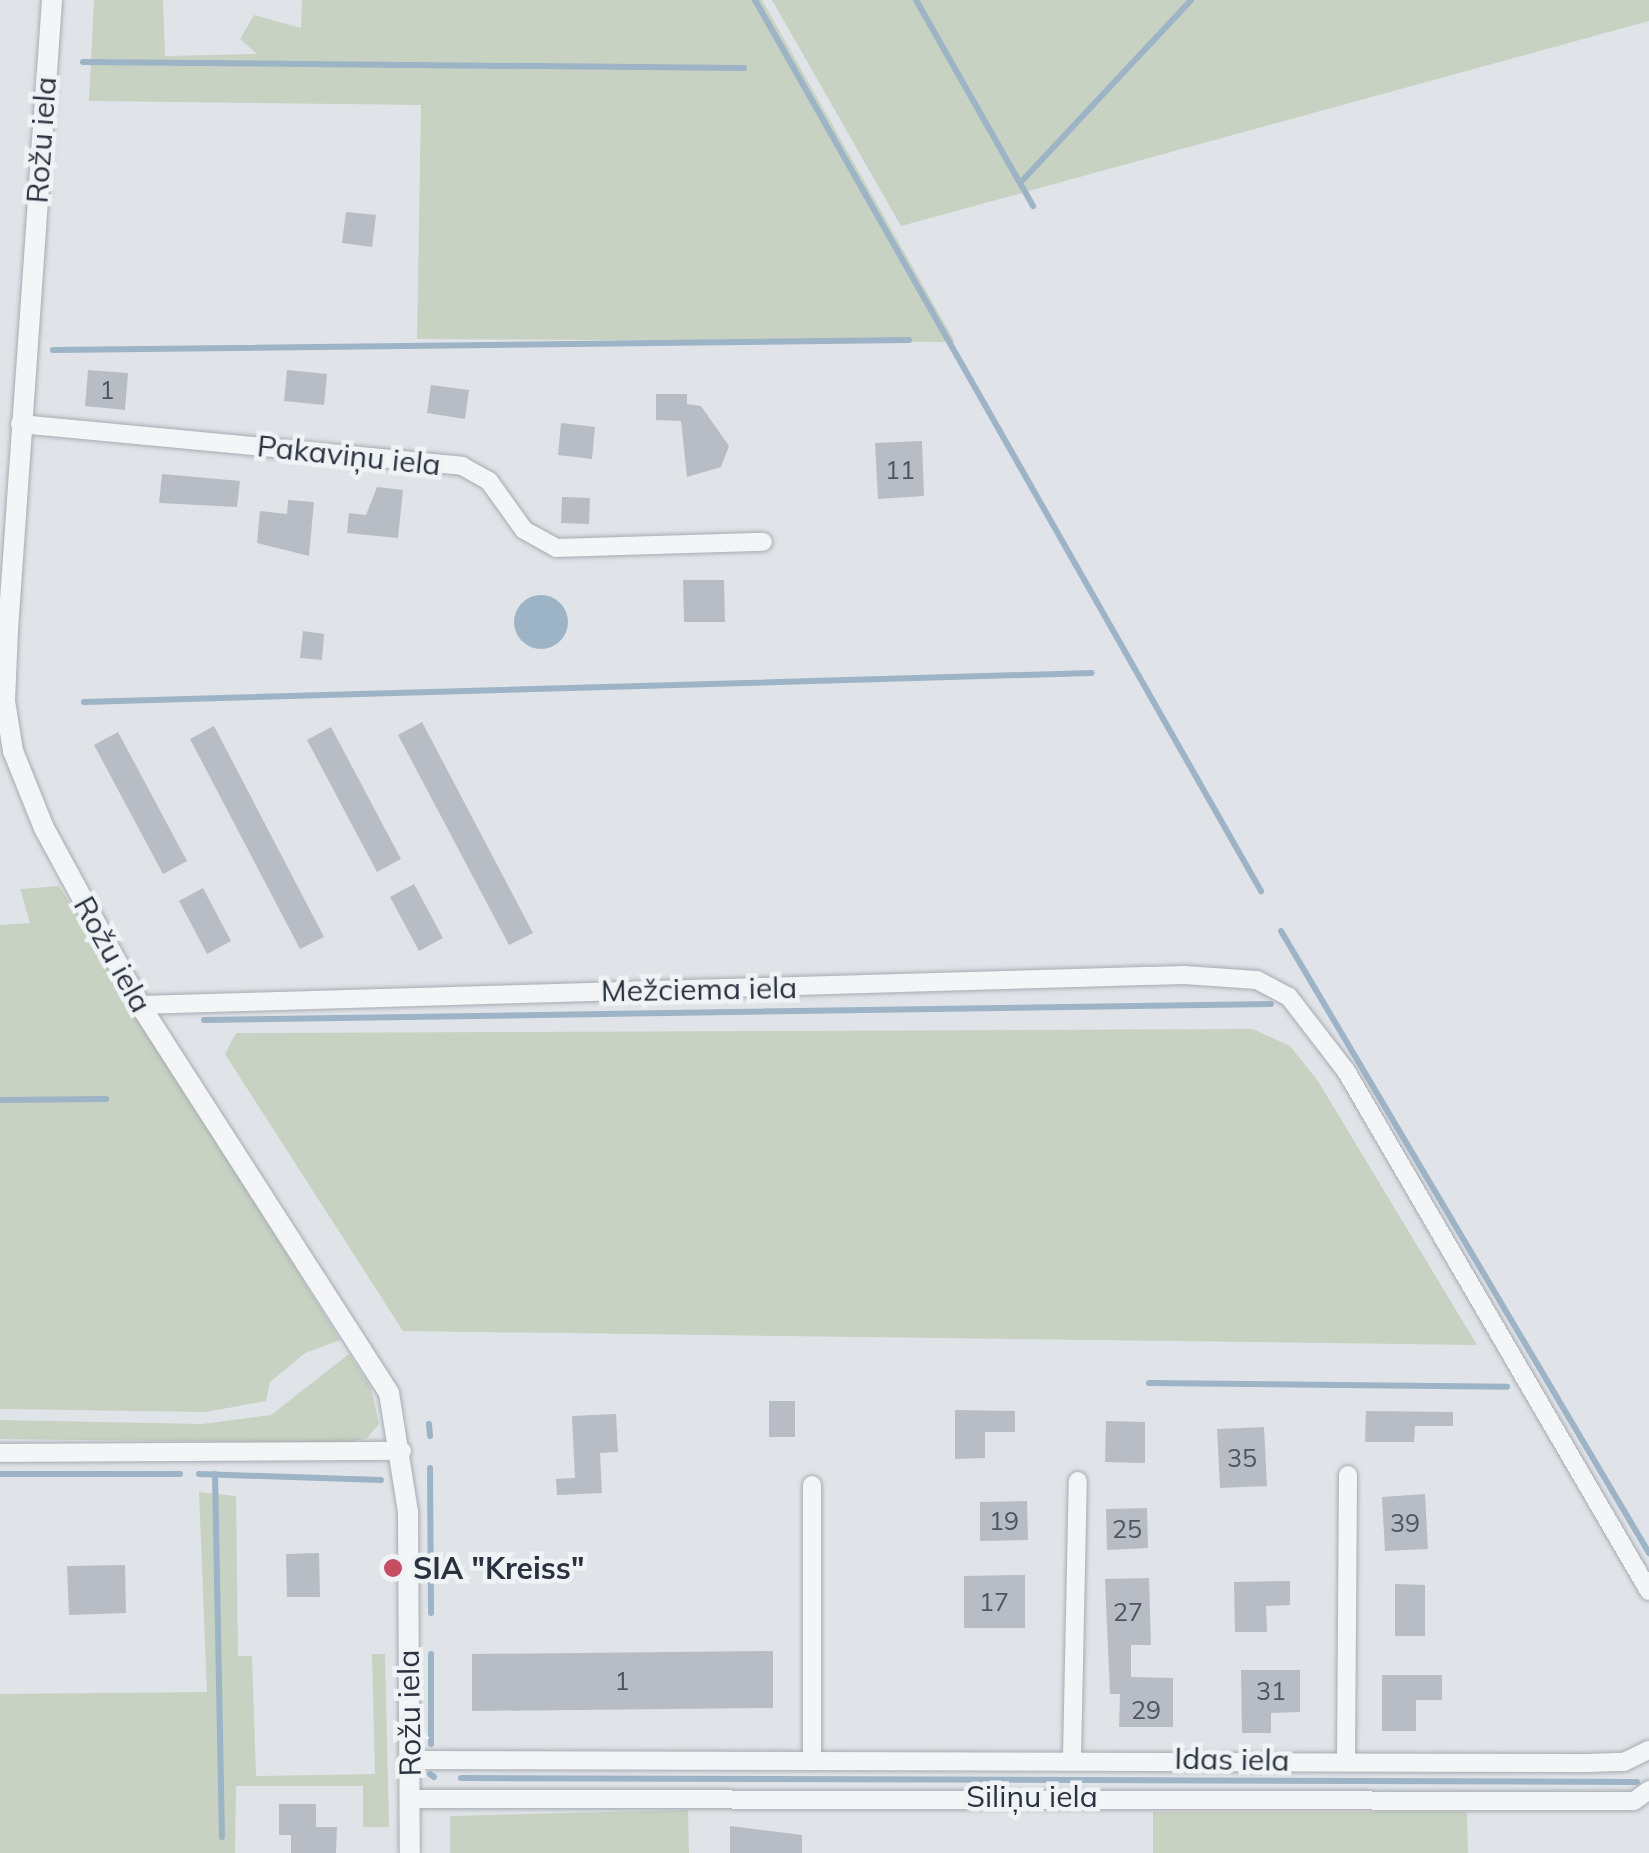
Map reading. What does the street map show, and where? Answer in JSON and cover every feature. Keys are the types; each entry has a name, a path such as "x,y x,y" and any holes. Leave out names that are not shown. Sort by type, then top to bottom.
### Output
{"street":[{"name":"Rožu iela","path":"52,0 4,701 13,751 44,828 140,1005 388,1393 402,1451 410,1853"},
{"name":"Pakaviņu iela","path":"20,424 462,466 489,481 524,530 556,548 763,542"},
{"name":"Mežciema iela","path":"140,1005 1184,975 1257,980 1289,997 1346,1071 1649,1591"},
{"path":"0,1454 402,1451"},
{"path":"1346,1761 1348,1475"},
{"path":"1072,1757 1078,1481"},
{"path":"812,1485 812,1757"},
{"name":"Idas iela","path":"408,1760 1072,1757 1624,1762 1649,1750"},
{"name":"Siliņu iela","path":"410,1799 1634,1801 1649,1790"}],"green space":[{"path":"94,0 163,0 165,56 257,54 240,39 254,15 301,28 302,0 762,0 955,342 417,339 421,105 89,101"},
{"path":"772,0 1649,0 1649,21 901,226"},
{"path":"59,886 340,1340 305,1353 270,1382 266,1401 206,1412 0,1409 0,925 30,923 20,889"},
{"path":"1253,1029 1290,1046 1318,1081 1477,1345 403,1331 225,1054 236,1033"},
{"path":"349,1354 371,1388 379,1424 367,1438 346,1443 0,1439 0,1420 202,1424 271,1415"},
{"path":"199,1492 236,1496 238,1656 252,1656 256,1776 375,1774 372,1654 385,1654 389,1827 363,1827 363,1786 236,1786 235,1853 0,1853 0,1694 207,1692"},
{"path":"688,1810 689,1853 450,1853 450,1816"},
{"path":"1153,1812 1467,1812 1468,1853 1153,1853"}],"water":[{"path":"541,595 560,603 568,622 560,641 541,649 522,641 514,622 522,603"}],"building":[{"path":"346,212 376,215 372,247 342,243"},
{"path":"88,370 128,373 125,410 85,406"},
{"path":"287,370 327,374 324,405 284,401"},
{"path":"431,385 469,390 465,419 427,413"},
{"path":"656,394 687,394 687,404 701,406 729,446 721,467 687,477 681,421 656,420"},
{"path":"561,423 595,427 592,459 558,455"},
{"path":"922,441 924,496 878,499 875,443"},
{"path":"162,474 240,481 237,507 159,503"},
{"path":"377,487 403,490 398,538 347,533 349,513 366,515"},
{"path":"562,497 590,498 589,524 561,523"},
{"path":"288,500 314,502 309,556 257,543 260,511 287,514"},
{"path":"683,580 724,580 725,622 684,622"},
{"path":"303,631 324,634 322,660 300,658"},
{"path":"422,722 533,933 509,945 398,735"},
{"path":"214,726 324,937 300,949 190,739"},
{"path":"331,727 401,859 377,872 307,740"},
{"path":"118,732 187,861 163,874 94,745"},
{"path":"414,884 443,938 419,951 390,897"},
{"path":"203,888 231,941 207,954 179,901"},
{"path":"769,1401 795,1401 795,1437 769,1437"},
{"path":"955,1410 1015,1411 1015,1432 985,1432 985,1458 955,1459"},
{"path":"1366,1411 1453,1412 1453,1426 1415,1426 1414,1442 1365,1442"},
{"path":"616,1414 618,1452 600,1453 602,1493 557,1495 556,1479 575,1478 572,1416"},
{"path":"1106,1421 1145,1422 1145,1463 1105,1462"},
{"path":"1264,1427 1267,1486 1220,1488 1217,1429"},
{"path":"1425,1494 1428,1549 1385,1551 1382,1497"},
{"path":"1027,1501 1028,1540 980,1541 980,1502"},
{"path":"1147,1508 1148,1548 1107,1550 1106,1509"},
{"path":"319,1553 320,1597 287,1597 286,1554"},
{"path":"125,1565 126,1613 69,1615 67,1566"},
{"path":"1025,1575 1025,1628 964,1628 964,1576"},
{"path":"1149,1578 1151,1645 1131,1645 1131,1677 1173,1678 1173,1727 1119,1727 1120,1694 1110,1694 1105,1579"},
{"path":"1290,1581 1290,1605 1266,1606 1267,1632 1235,1632 1234,1582"},
{"path":"1395,1584 1425,1585 1425,1636 1395,1636"},
{"path":"773,1651 773,1708 472,1711 472,1654"},
{"path":"1241,1670 1300,1670 1300,1712 1271,1713 1271,1733 1242,1733"},
{"path":"1382,1675 1442,1675 1442,1700 1416,1700 1416,1731 1382,1731"},
{"path":"279,1804 316,1804 316,1827 337,1827 336,1853 291,1853 291,1835 279,1835"},
{"path":"730,1826 802,1835 802,1853 730,1853"}],"waterway":[{"path":"755,0 1261,891"},
{"path":"916,0 1033,206"},
{"path":"1020,183 1191,0"},
{"path":"83,62 744,68"},
{"path":"53,350 909,340"},
{"path":"84,702 1092,673"},
{"path":"1281,931 1649,1553"},
{"path":"204,1020 1271,1004"},
{"path":"0,1100 106,1099"},
{"path":"1149,1383 1507,1387"},
{"path":"429,1424 430,1436"},
{"path":"430,1468 431,1613"},
{"path":"0,1474 180,1474"},
{"path":"199,1474 381,1480"},
{"path":"215,1474 222,1837"},
{"path":"431,1654 431,1744"},
{"path":"430,1774 434,1777"},
{"path":"461,1778 1637,1782"}],"place":[{"name":"SIA \"Kreiss\"","path":"393,1568"}]}
